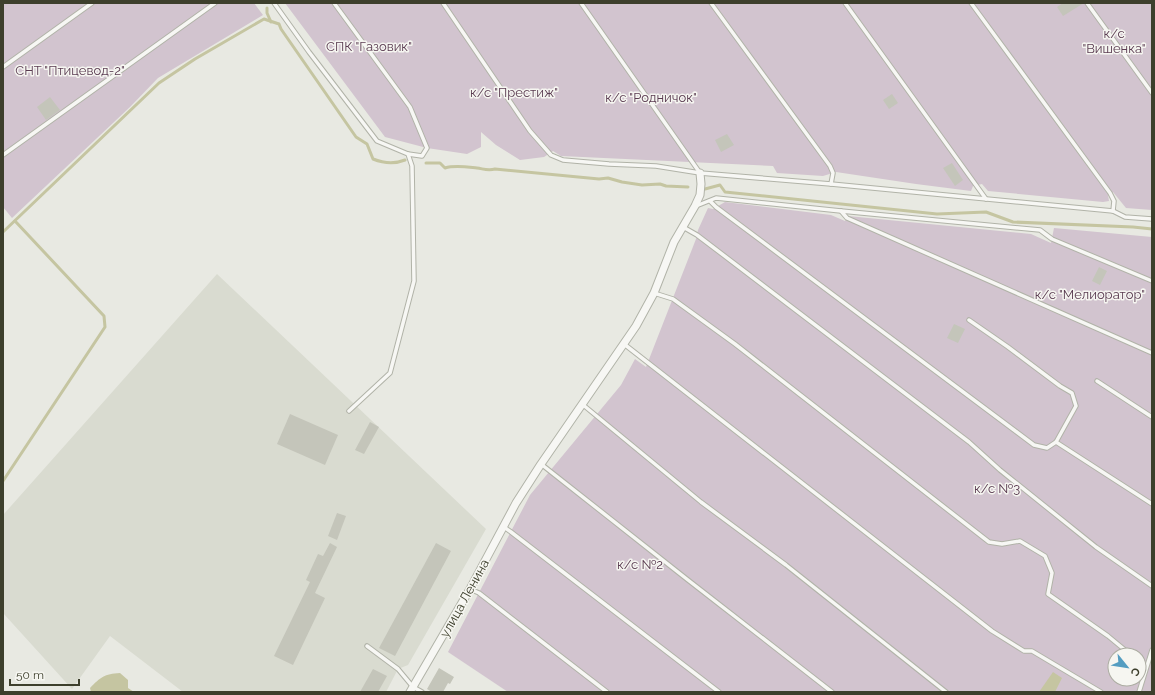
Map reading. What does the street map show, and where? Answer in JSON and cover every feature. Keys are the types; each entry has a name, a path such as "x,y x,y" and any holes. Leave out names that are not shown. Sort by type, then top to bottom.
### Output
{"street":[{"name":"улица Ленина","path":"412,689 470,589 516,503 636,326 654,293 674,242 700,195 700,173"}],"lane":[{"path":"3,67 92,3"},
{"path":"3,155 215,3"},
{"path":"274,3 331,82 377,141 408,154 422,156 427,148 410,107 334,3"},
{"path":"443,3 530,131 551,155 563,160 656,166 700,173 1113,211 1125,217 1152,220"},
{"path":"581,3 700,173"},
{"path":"711,3 830,166 833,173 830,184"},
{"path":"845,3 986,199"},
{"path":"971,3 1110,194 1114,201 1113,211"},
{"path":"1087,3 1152,93"},
{"path":"349,411 390,373 414,281 412,166 408,154"},
{"path":"695,206 716,198 1040,230 1052,239 1152,281"},
{"path":"710,200 723,212 1034,445 1047,448 1056,442 1076,406 1072,393 1060,386 969,320"},
{"path":"840,211 847,218 1152,353"},
{"path":"683,227 697,235 969,442 1000,470 1096,547 1152,586"},
{"path":"654,293 673,299 729,340 989,542 1002,544 1020,541 1045,556 1052,573 1048,594 1121,647"},
{"path":"624,343 992,631 1024,651 1032,651 1101,692"},
{"path":"1097,381 1152,417"},
{"path":"582,404 701,502 786,565 946,692"},
{"path":"1056,442 1152,504"},
{"path":"541,464 832,692"},
{"path":"504,527 719,692"},
{"path":"470,589 479,593 607,692"},
{"path":"367,646 398,669 412,689 422,692"},
{"path":"1147,664 1152,650"}],"shaded area":[{"path":"217,274 486,529 408,665 398,669 386,692 183,692 110,636 72,689 3,613 3,515"},
{"path":"1053,672 1062,678 1055,692 1039,692"},
{"path":"120,673 128,680 128,688 134,692 91,692 90,688 106,675"}],"green space":[{"name":"СНТ \"Птицевод-2\"","path":"3,3 254,3 263,15 158,78 130,107 12,218 3,207"},
{"path":"285,3 1152,3 1152,210 1126,208 1113,192 1108,195 1109,201 1103,202 988,191 982,184 973,186 971,191 836,172 823,176 777,173 773,166 561,156 553,151 544,157 520,160 496,145 481,132 481,147 467,154 427,148 385,137"},
{"path":"725,202 831,215 845,221 848,216 1031,234 1051,243 1054,228 1152,237 1152,692 508,692 448,652 530,495 621,385 635,359 646,367 696,239 698,230 708,208 713,209"}],"building":[{"path":"1063,3 1084,3 1063,16 1057,7"},
{"path":"892,94 898,103 889,109 883,100"},
{"path":"50,97 60,110 46,120 37,107"},
{"path":"727,134 734,145 721,152 715,140"},
{"path":"952,163 963,180 955,186 943,168"},
{"path":"1099,267 1107,271 1100,285 1092,281"},
{"path":"954,324 965,329 958,343 947,338"},
{"path":"290,414 338,435 325,465 277,444"},
{"path":"370,422 379,427 364,454 355,450"},
{"path":"337,513 346,516 337,540 328,536"},
{"path":"330,543 337,547 315,593 325,598 293,665 274,656 310,582 306,580 318,554 323,556"},
{"path":"436,543 451,551 395,656 379,648"},
{"path":"439,668 454,677 450,684 448,683 443,692 432,692 427,689"},
{"path":"373,669 387,676 378,692 360,692"}],"waterway":[{"path":"267,8 267,13 271,22"},
{"path":"3,232 159,83 195,59 264,19 279,24 356,137 367,144 373,159 389,162 405,160"},
{"path":"426,163 440,163 445,168 461,166 488,170 495,169 599,179 608,178 642,185 660,184 666,186 688,187"},
{"path":"705,189 720,185 725,192 937,214 986,212 1013,222 1152,229"},
{"path":"3,481 105,327 104,316 15,221"}],"park label":[{"name":"к/с \"Вишенка\"","path":"1114,40"},
{"name":"СПК \"Газовик\"","path":"369,46"},
{"name":"к/с \"Престиж\"","path":"514,92"},
{"name":"к/с \"Родничок\"","path":"651,97"},
{"name":"к/с \"Мелиоратор\"","path":"1090,294"},
{"name":"к/с №3","path":"997,488"},
{"name":"к/с №2","path":"640,564"}]}
